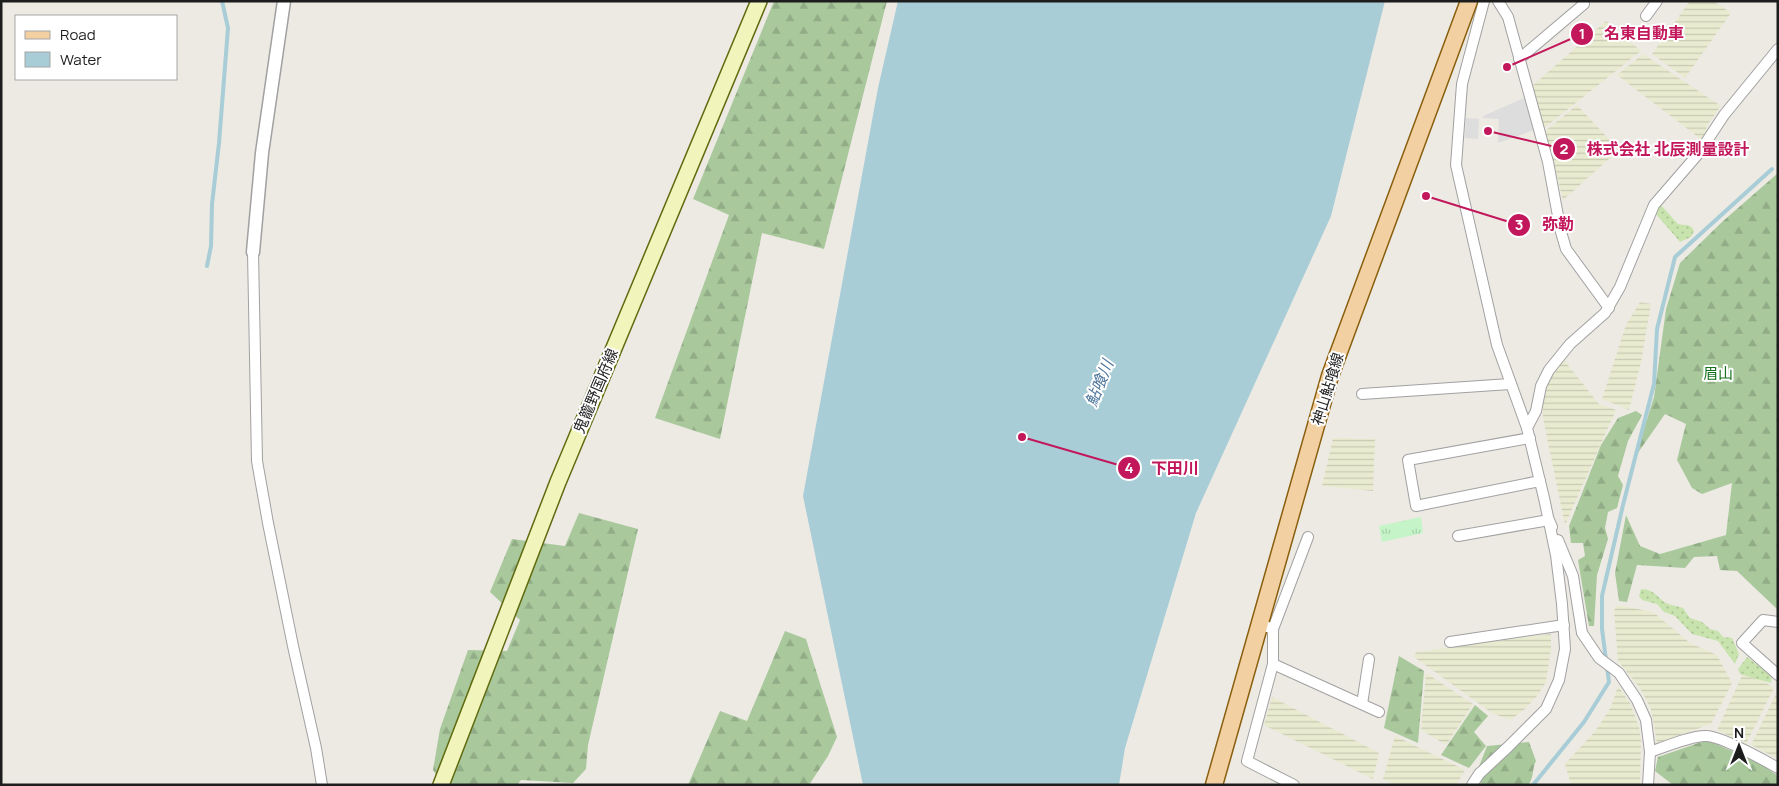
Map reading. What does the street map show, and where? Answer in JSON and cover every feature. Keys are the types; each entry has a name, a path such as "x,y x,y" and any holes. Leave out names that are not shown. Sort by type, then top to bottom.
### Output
{"main road":[{"name":"鬼籠野国府線","path":"441,785 558,482 759,1"},
{"name":"神山鮎喰線","path":"1214,785 1267,627 1330,376 1469,1"}],"street":[{"path":"284,1 262,153 253,252 257,460 322,785"},
{"path":"1472,785 1479,774 1546,709 1559,680 1565,648 1556,555 1549,520 1528,434 1497,345 1456,165 1462,84 1484,1"},
{"path":"1498,1 1508,17 1548,162 1566,249 1608,308"},
{"path":"1646,16 1657,1"},
{"path":"1519,59 1584,4"},
{"path":"1528,434 1536,411 1541,386 1549,370 1570,344 1606,313 1620,287 1654,205 1699,153 1724,115 1778,49"},
{"path":"1362,394 1510,384"},
{"path":"1528,434 1408,460 1416,506 1540,481"},
{"path":"1458,536 1549,520"},
{"path":"1549,520 1573,576 1582,633 1599,658 1618,673 1637,700 1646,720 1650,752 1648,785"},
{"path":"1294,785 1247,761 1273,664 1267,627 1308,537"},
{"path":"1778,622 1762,620 1742,643 1778,675"},
{"path":"1450,642 1564,625"},
{"path":"1362,704 1369,660"},
{"path":"1273,664 1379,712"},
{"path":"1650,752 1698,736 1708,736 1724,741 1778,768"}],"green space":[{"path":"774,1 887,1 824,249 762,233 720,439 655,418 729,215 693,199"},
{"path":"1690,1 1714,1 1731,13 1685,78 1652,54"},
{"path":"1606,21 1641,51 1543,129 1532,86"},
{"path":"1643,54 1721,106 1707,125 1705,138 1702,140 1617,75"},
{"path":"1577,105 1619,150 1563,200 1544,132"},
{"name":"眉山","path":"1778,173 1778,610 1737,571 1720,570 1717,556 1694,557 1685,568 1637,565 1627,602 1619,601 1615,573 1626,515 1640,546 1660,554 1726,535 1732,483 1702,494 1692,488 1677,460 1686,424 1665,414 1635,457 1654,397 1666,309 1680,263 1722,222"},
{"path":"1660,204 1678,224 1691,227 1694,231 1691,237 1680,242 1656,214 1657,206"},
{"path":"1640,302 1651,304 1641,362 1629,410 1602,399 1626,325"},
{"path":"1564,360 1599,404 1616,410 1565,525 1543,418 1546,390 1551,377"},
{"path":"1636,411 1642,415 1628,441 1618,476 1623,485 1617,508 1608,512 1605,528 1608,539 1597,575 1594,626 1589,626 1578,560 1585,556 1583,543 1571,543 1569,526 1601,445 1618,418"},
{"path":"1333,438 1375,439 1373,491 1322,486"},
{"path":"579,513 638,529 588,745 586,769 573,783 521,780 517,785 443,785 433,770 440,729 468,650 507,651 520,620 490,592 512,539 565,546"},
{"path":"1421,517 1423,533 1382,542 1379,526"},
{"path":"1641,589 1651,591 1667,604 1683,608 1690,618 1702,622 1710,629 1718,631 1723,637 1732,638 1739,654 1735,664 1718,641 1692,634 1675,616 1664,612 1657,604 1642,600 1639,596"},
{"path":"1617,605 1653,612 1690,643 1717,655 1732,683 1711,724 1657,743 1651,709 1640,688 1618,661 1614,611"},
{"path":"785,631 806,639 837,737 828,756 809,785 688,785 720,711 747,721"},
{"path":"1551,634 1551,649 1546,682 1525,709 1510,720 1492,713 1414,657 1416,652"},
{"path":"1399,656 1424,671 1418,743 1384,728"},
{"path":"1747,657 1772,676 1771,683 1740,674 1738,669"},
{"path":"1745,669 1774,688 1746,744 1717,730"},
{"path":"1426,673 1473,704 1446,745 1421,730"},
{"path":"1618,686 1630,703 1639,727 1641,741 1640,784 1571,785 1565,764 1596,730 1611,707"},
{"path":"1778,690 1778,759 1751,745"},
{"path":"1272,697 1379,753 1373,779 1264,725"},
{"path":"1475,705 1488,716 1474,732 1486,746 1469,768 1441,755"},
{"path":"1395,736 1465,770 1456,785 1395,785 1383,779"},
{"path":"1707,740 1761,764 1778,776 1778,785 1673,785 1655,771 1658,757"},
{"path":"1529,742 1536,761 1528,785 1481,785 1478,769 1487,746"}],"shaded area":[{"path":"1524,98 1534,130 1498,143 1499,119 1483,118 1483,116"},
{"path":"1466,118 1479,119 1478,139 1465,138"}],"water":[{"name":"鮎喰川","path":"898,1 1385,1 1331,216 1196,513 1125,748 1119,785 863,785 803,496 878,88"}],"waterway":[{"path":"207,266 211,246 212,204 228,28 222,1"},
{"path":"1606,660 1602,629 1602,596 1654,384 1657,329 1675,257 1772,169"},
{"path":"1533,785 1584,722 1609,682 1607,667"}],"place":[{"name":"名東自動車","path":"1507,67"},
{"name":"株式会社 北辰測量設計","path":"1488,131"},
{"name":"弥勒","path":"1426,196"},
{"name":"下田川","path":"1022,437"}]}
